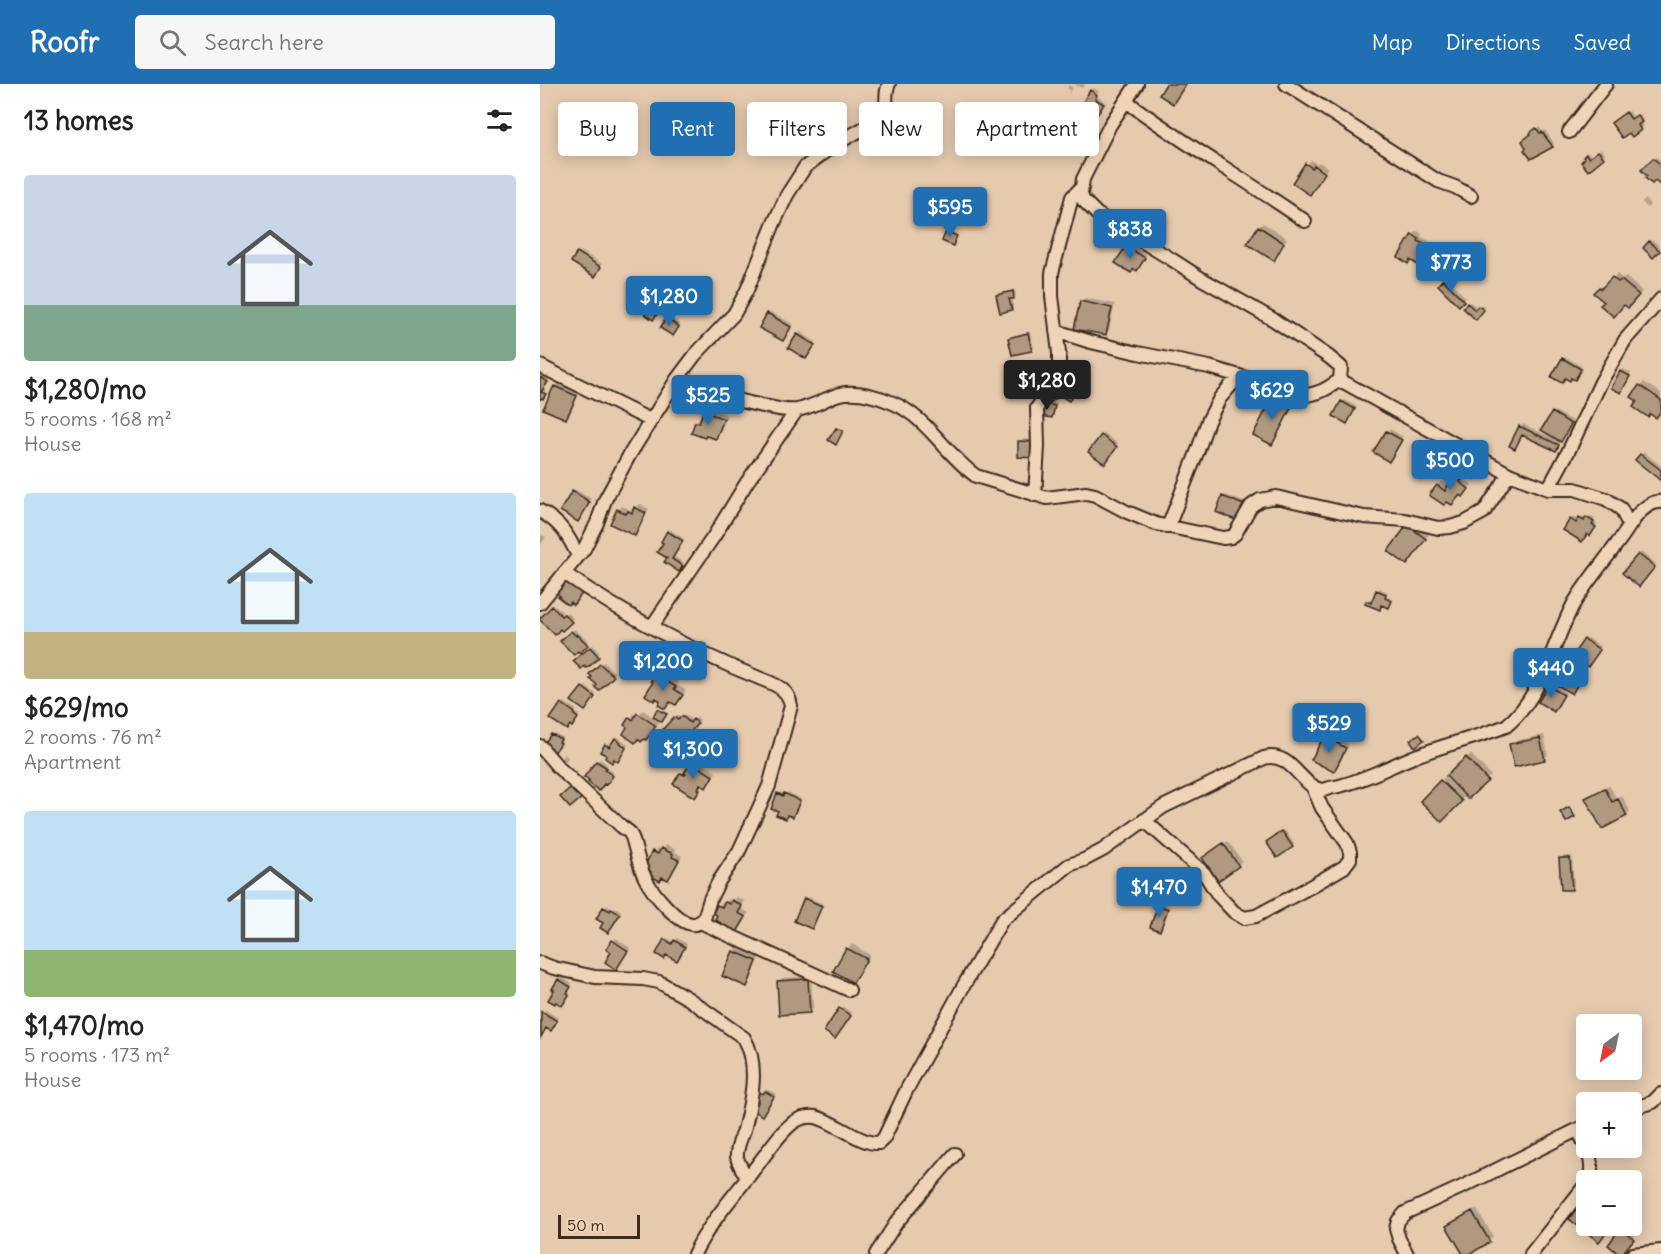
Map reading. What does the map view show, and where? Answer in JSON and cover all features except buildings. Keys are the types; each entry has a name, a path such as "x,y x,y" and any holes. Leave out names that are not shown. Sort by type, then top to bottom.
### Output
{"street":[{"path":"540,603 584,549 605,500 650,420 677,379 734,314 747,290 787,195 805,167 834,145 882,118 886,112 886,90 889,84"},
{"path":"1137,84 1110,125 1083,179 1083,200 1097,214 1202,279 1274,320 1329,357 1341,367 1340,380"},
{"path":"1286,84 1438,181 1472,196"},
{"path":"1569,132 1606,84"},
{"path":"1126,101 1158,125 1305,221"},
{"path":"1035,495 1038,447 1036,414 1040,403 1053,392 1059,380 1059,353 1052,296 1053,273 1072,197 1082,187"},
{"path":"1548,489 1601,382 1625,340 1661,299"},
{"path":"1056,331 1090,342 1209,367 1303,395 1323,391 1340,380"},
{"path":"540,366 650,420"},
{"path":"1168,527 1208,421 1220,398 1239,376"},
{"path":"677,379 710,393 744,403 797,410 838,395 860,393 895,404 914,415 966,469 976,476 1047,498 1086,493 1095,495 1156,524 1223,538 1231,537 1238,530 1251,506 1260,500 1276,497 1364,517 1405,520 1438,528 1450,527 1464,523 1484,512 1509,474"},
{"path":"1340,380 1509,474 1548,489 1575,489 1606,499 1621,509 1629,525"},
{"path":"652,626 797,410"},
{"path":"694,1254 702,1237 794,1122 803,1117 815,1117 870,1143 879,1143 884,1138 907,1089 1002,920 1069,865 1103,850 1163,807 1270,756 1280,757 1321,790 1344,785 1463,739 1506,726 1516,717 1536,687 1574,604 1629,525 1651,503 1661,502"},
{"path":"540,511 562,528 578,556"},
{"path":"540,746 558,767 629,832 644,876 651,889 672,913 694,925 706,915 710,899 719,881 748,834 769,786 791,706 784,689 734,668 652,626 596,595 564,573"},
{"path":"1144,820 1204,873 1218,895 1234,912 1244,918 1256,916 1326,878 1344,867 1350,859 1347,843 1322,808 1312,785"},
{"path":"700,922 849,990"},
{"path":"540,963 595,977 659,982 683,995 744,1038 750,1047 752,1057 752,1081 750,1106 737,1156 747,1178"},
{"path":"1642,1106 1653,1102 1661,1094"},
{"path":"1407,1254 1396,1229 1398,1221 1405,1213 1576,1131"},
{"path":"876,1254 896,1223 955,1154"},
{"path":"1531,1254 1576,1197"},
{"path":"1633,1254 1661,1251"}]}
